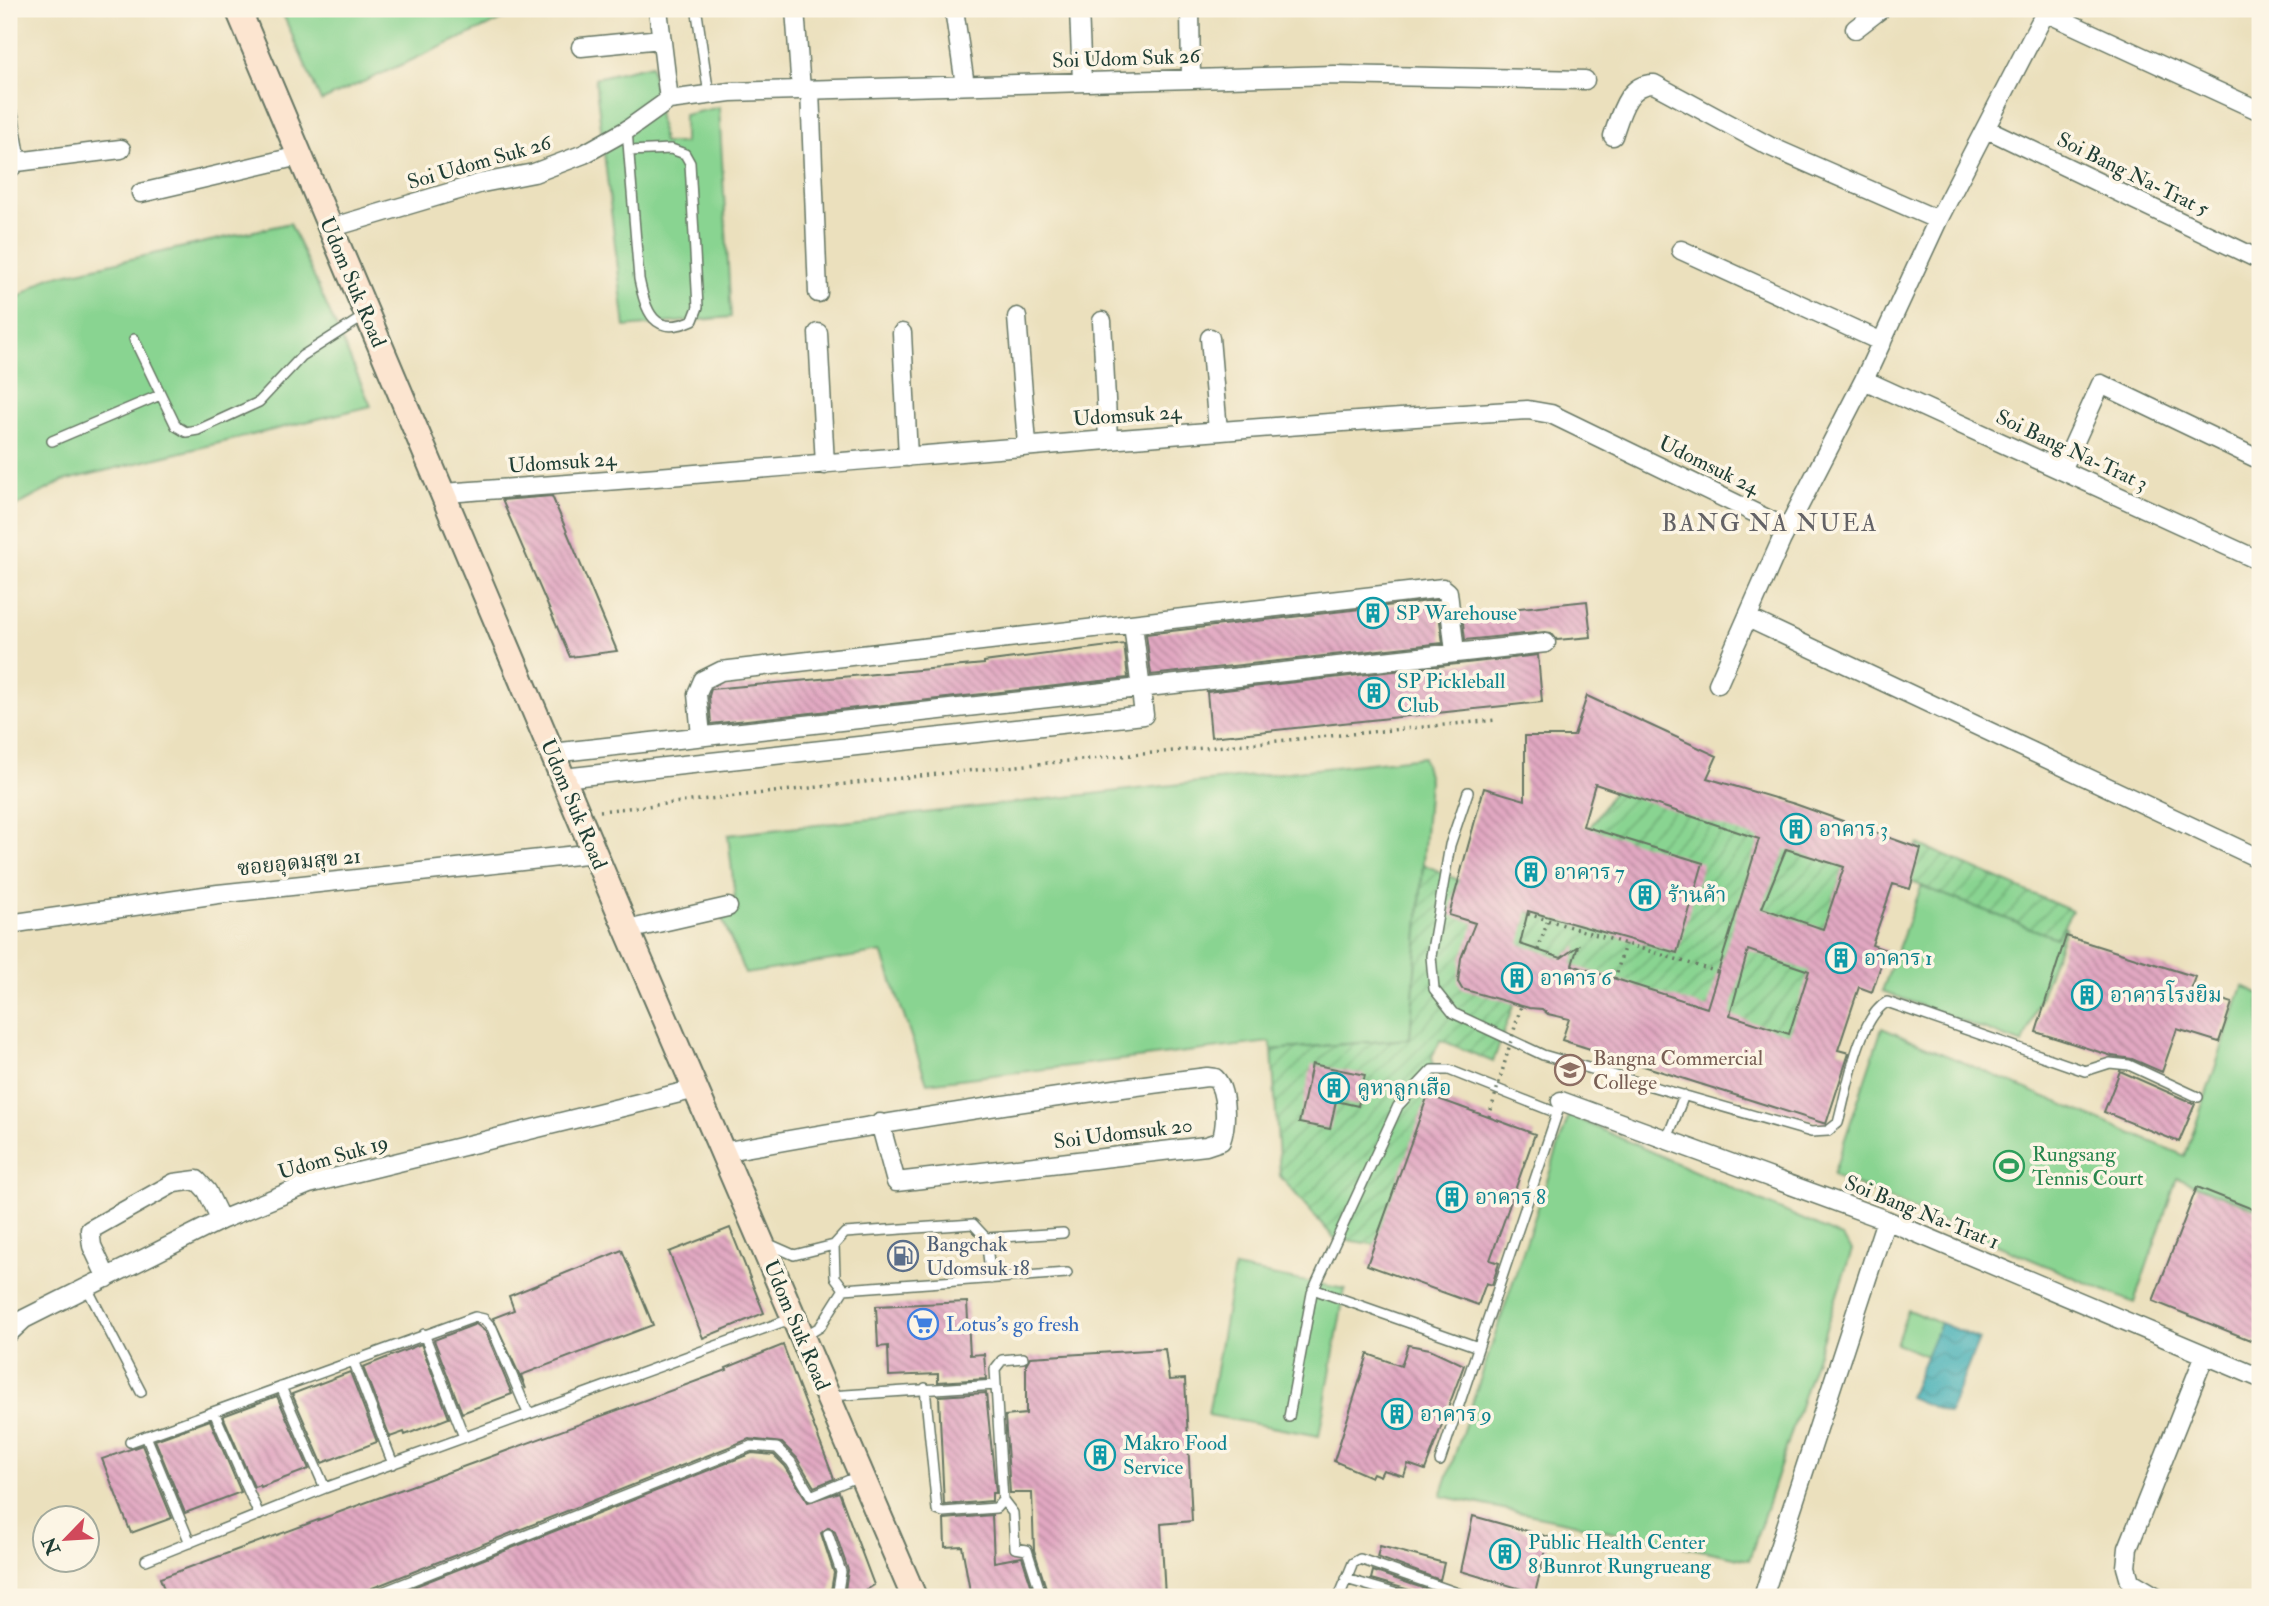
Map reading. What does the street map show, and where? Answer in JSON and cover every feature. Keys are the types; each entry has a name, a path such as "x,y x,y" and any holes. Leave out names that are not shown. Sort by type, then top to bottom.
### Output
{"main road":[{"name":"Udom Suk Road","path":"238,9 627,930 914,1597"}],"street":[{"path":"658,9 668,100"},
{"path":"794,9 806,90 818,293"},
{"path":"954,9 965,85"},
{"path":"1079,9 1082,82"},
{"path":"1191,9 1191,79"},
{"path":"1855,29 1881,9"},
{"path":"1718,684 1788,529 1864,380 1938,220 2046,10 2260,111"},
{"path":"580,47 661,39"},
{"name":"Soi Udom Suk 26","path":"330,228 482,183 534,173 584,154 627,130 668,100 709,95 1334,75 1585,80"},
{"path":"1613,136 1631,94 1648,84 1654,84 1769,146 1938,220"},
{"path":"9,116 13,165 121,149"},
{"name":"Soi Bang Na-Trat 5","path":"1987,129 2260,260"},
{"path":"141,193 299,156"},
{"path":"1681,250 1882,342"},
{"path":"1017,317 1027,444"},
{"path":"1102,321 1108,439"},
{"path":"818,333 825,465"},
{"path":"902,333 908,457"},
{"path":"1210,338 1218,431"},
{"name":"Soi Bang Na-Trat 3","path":"1864,380 2260,561"},
{"path":"2062,470 2101,384 2260,460"},
{"name":"Udomsuk 24","path":"443,493 825,465 1027,444 1528,410 1551,414 1788,529"},
{"path":"691,764 697,694 703,680 721,671 1443,587 1448,592 1455,652"},
{"path":"1748,618 2260,859"},
{"path":"563,778 1144,715 1133,624"},
{"path":"552,753 1546,643"},
{"name":"ซอยอุดมสุข 21","path":"9,924 218,894 595,853"},
{"path":"627,930 728,907"},
{"name":"Soi Udomsuk 20","path":"722,1152 880,1123 1044,1097 1207,1077 1214,1077 1222,1088 1225,1131 1221,1141 1206,1146 896,1182 880,1123"},
{"name":"Udom Suk 19","path":"9,1333 24,1319 221,1220 309,1184 696,1089"},
{"name":"Soi Bang Na-Trat 1","path":"1559,1107 1667,1139 1886,1220 2204,1357 2260,1378"},
{"path":"107,1278 92,1246 90,1230 174,1183 197,1180 207,1191 221,1220"},
{"path":"1763,1597 1886,1220"},
{"path":"2157,1597 2130,1581 2126,1567 2128,1548 2204,1357"}],"lane":[{"path":"697,13 709,95"},
{"path":"627,130 628,151 639,279 644,302 649,317 660,325 686,323 693,320 698,307 690,163 685,154 671,149 628,151"},
{"path":"134,340 176,426 186,432 198,430 259,402 302,356 368,315"},
{"path":"52,441 159,395"},
{"path":"1468,792 1450,845 1431,956 1434,989 1453,1013 1543,1055 1811,1132 1829,1131 1838,1123 1867,1023 1877,1007 1887,1002 2085,1071 2110,1063 2129,1065 2198,1097"},
{"path":"1289,1417 1313,1289 1398,1106 1432,1070 1449,1070 1559,1107 1440,1461"},
{"path":"1667,1139 1684,1095"},
{"path":"761,1241 794,1255 834,1245 845,1233 973,1224 986,1238 991,1279"},
{"path":"986,1238 1063,1233"},
{"path":"834,1245 835,1277 844,1289"},
{"path":"844,1289 1067,1273"},
{"path":"87,1288 142,1392"},
{"path":"145,1560 528,1413 798,1327 821,1327 844,1289"},
{"path":"1313,1289 1478,1347"},
{"path":"130,1443 475,1317 484,1319 492,1328 528,1413"},
{"path":"424,1334 464,1437"},
{"path":"1023,1358 996,1363 1003,1500 1013,1513 1015,1548 1027,1550 1042,1597"},
{"path":"353,1360 393,1464"},
{"path":"828,1396 996,1385"},
{"path":"281,1387 325,1489"},
{"path":"925,1388 937,1510 943,1512 996,1508 1003,1500"},
{"path":"214,1412 259,1515"},
{"path":"146,1436 190,1543"},
{"path":"370,1597 751,1446 777,1448 791,1462 811,1496 860,1476"},
{"path":"828,1534 841,1572 837,1597"},
{"path":"1339,1597 1353,1563 1360,1559 1449,1594 1469,1597"},
{"path":"1346,1579 1408,1597"}],"path":[{"path":"578,813 978,770 1496,720"},
{"path":"1528,914 1717,972"},
{"path":"1538,950 1548,920"},
{"path":"1615,978 1625,944"},
{"path":"1489,1117 1521,1006"}],"green space":[{"path":"289,9 509,9 510,16 321,101 282,12"},
{"path":"651,65 663,143 684,143 684,115 719,107 731,317 625,327 595,78"},
{"path":"290,223 371,406 63,481 9,510 9,304 47,278"},
{"path":"1423,757 1429,780 1410,1039 1272,1050 1270,1042 927,1083 882,952 745,974 715,901 735,898 728,835"},
{"path":"1622,779 1848,856 1788,1043 1528,964 1493,1062 1441,1040 1432,1056 1437,1108 1390,1247 1334,1238 1280,1176 1272,1050 1410,1039 1423,864 1533,914"},
{"path":"1918,844 2072,911 2056,938 1901,878"},
{"path":"1926,874 2066,927 2023,1044 1882,991"},
{"name":"Rungsang Tennis Court","path":"2243,986 2260,994 2260,1210 2177,1178 2134,1303 1833,1175 1882,1028 2185,1156"},
{"path":"1569,1115 1842,1237 1852,1250 1749,1560 1441,1496"},
{"path":"1234,1268 1345,1289 1319,1436 1208,1415"},
{"path":"1908,1310 1979,1339 1966,1371 1896,1344"}],"water":[{"path":"1940,1323 1979,1339 1949,1414 1909,1397"}],"building":[{"path":"552,496 617,651 570,657 502,500"},
{"path":"1437,600 1443,643 1151,675 1146,634"},
{"path":"1587,601 1591,637 1557,640 1551,633 1545,632 1465,640 1462,614"},
{"path":"1124,644 1128,678 711,724 711,689 984,664"},
{"name":"SP Pickleball Club","path":"1538,655 1542,702 1211,737 1207,692"},
{"path":"1587,696 1717,756 1707,778 1795,804 1921,849 1910,889 1893,884 1872,945 1886,950 1872,992 1859,987 1838,1050 1849,1053 1826,1124 1562,1040 1569,1019 1548,1014 1542,1009 1529,1008 1462,989 1458,982 1461,958 1475,923 1449,915 1484,788 1525,800 1525,736 1574,736","holes":["1595,784 1759,839 1707,1008 1572,965 1578,946 1561,958 1520,944 1528,911 1677,953 1703,863 1583,826","1786,849 1844,867 1823,929 1762,908","1748,950 1809,971 1789,1034 1730,1015"]},
{"path":"2066,936 2196,977 2191,990 2232,1003 2219,1042 2177,1029 2162,1072 2132,1059 2112,1056 2036,1032"},
{"name":"คูหาลูกเสือ","path":"1312,1064 1365,1075 1358,1106 1336,1101 1330,1129 1299,1123"},
{"path":"2120,1071 2195,1104 2179,1142 2104,1112"},
{"name":"อาคาร 8","path":"1428,1095 1535,1134 1490,1260 1499,1263 1492,1285 1486,1283 1478,1305 1367,1265"},
{"path":"2197,1187 2260,1212 2260,1344 2153,1301"},
{"path":"730,1228 764,1313 703,1338 669,1252"},
{"path":"622,1250 653,1325 521,1375 526,1389 493,1318 514,1310 509,1296"},
{"path":"967,1302 970,1355 984,1354 986,1379 938,1382 938,1374 889,1376 888,1346 878,1347 876,1306"},
{"path":"476,1324 486,1332 512,1394 462,1413 434,1340"},
{"path":"421,1344 449,1418 405,1435 404,1432 390,1437 363,1367"},
{"path":"783,1345 834,1479 814,1487 797,1458 782,1443 749,1439 367,1590 363,1597 167,1597 160,1578 727,1370 726,1368"},
{"name":"อาคาร 9","path":"1408,1345 1430,1349 1464,1365 1425,1470 1408,1464 1404,1476 1383,1470 1380,1476 1373,1473 1371,1477 1334,1461 1368,1354 1401,1366"},
{"name":"Makro Food Service","path":"1165,1349 1169,1380 1185,1379 1192,1521 1161,1524 1165,1597 1049,1597 1034,1550 1032,1493 1010,1493 1005,1416 1026,1414 1026,1364 1030,1357"},
{"path":"350,1372 377,1442 322,1463 292,1394"},
{"path":"986,1393 996,1493 992,1493 992,1501 944,1505 939,1396"},
{"path":"277,1396 309,1469 261,1487 254,1487 223,1416"},
{"path":"210,1420 241,1492 185,1513 155,1440"},
{"path":"142,1445 172,1518 131,1533 102,1459"},
{"path":"752,1453 774,1455 785,1466 808,1502 839,1492 874,1585 855,1597 844,1597 848,1570 835,1532 829,1527 821,1533 834,1573 830,1597 388,1597"},
{"path":"992,1515 994,1562 1022,1557 1035,1597 971,1597 962,1546 945,1547 944,1519"},
{"name":"Public Health Center 8 Bunrot Rungrueang","path":"1473,1516 1549,1537 1535,1593 1461,1571"},
{"path":"1380,1546 1444,1563 1440,1580 1377,1557"},
{"path":"1373,1571 1437,1593 1436,1597 1415,1597 1410,1590 1371,1579"}],"place":[{"name":"SP Warehouse","path":"1373,613"},
{"name":"SP Pickleball Club","path":"1374,693"},
{"name":"อาคาร 3","path":"1796,829"},
{"name":"อาคาร 7","path":"1531,872"},
{"name":"ร้านค้า","path":"1645,895"},
{"name":"อาคาร 1","path":"1841,958"},
{"name":"อาคาร 6","path":"1517,978"},
{"name":"อาคารโรงยิม","path":"2087,995"},
{"name":"Bangna Commercial College","path":"1570,1070"},
{"name":"คูหาลูกเสือ","path":"1334,1088"},
{"name":"Rungsang Tennis Court","path":"2009,1166"},
{"name":"อาคาร 8","path":"1452,1197"},
{"name":"Bangchak Udomsuk 18","path":"903,1256"},
{"name":"Lotus's go fresh","path":"923,1324"},
{"name":"อาคาร 9","path":"1397,1414"},
{"name":"Makro Food Service","path":"1100,1455"},
{"name":"Public Health Center 8 Bunrot Rungrueang","path":"1505,1554"}],"district":[{"name":"BANG NA NUEA","path":"1770,523"}]}
